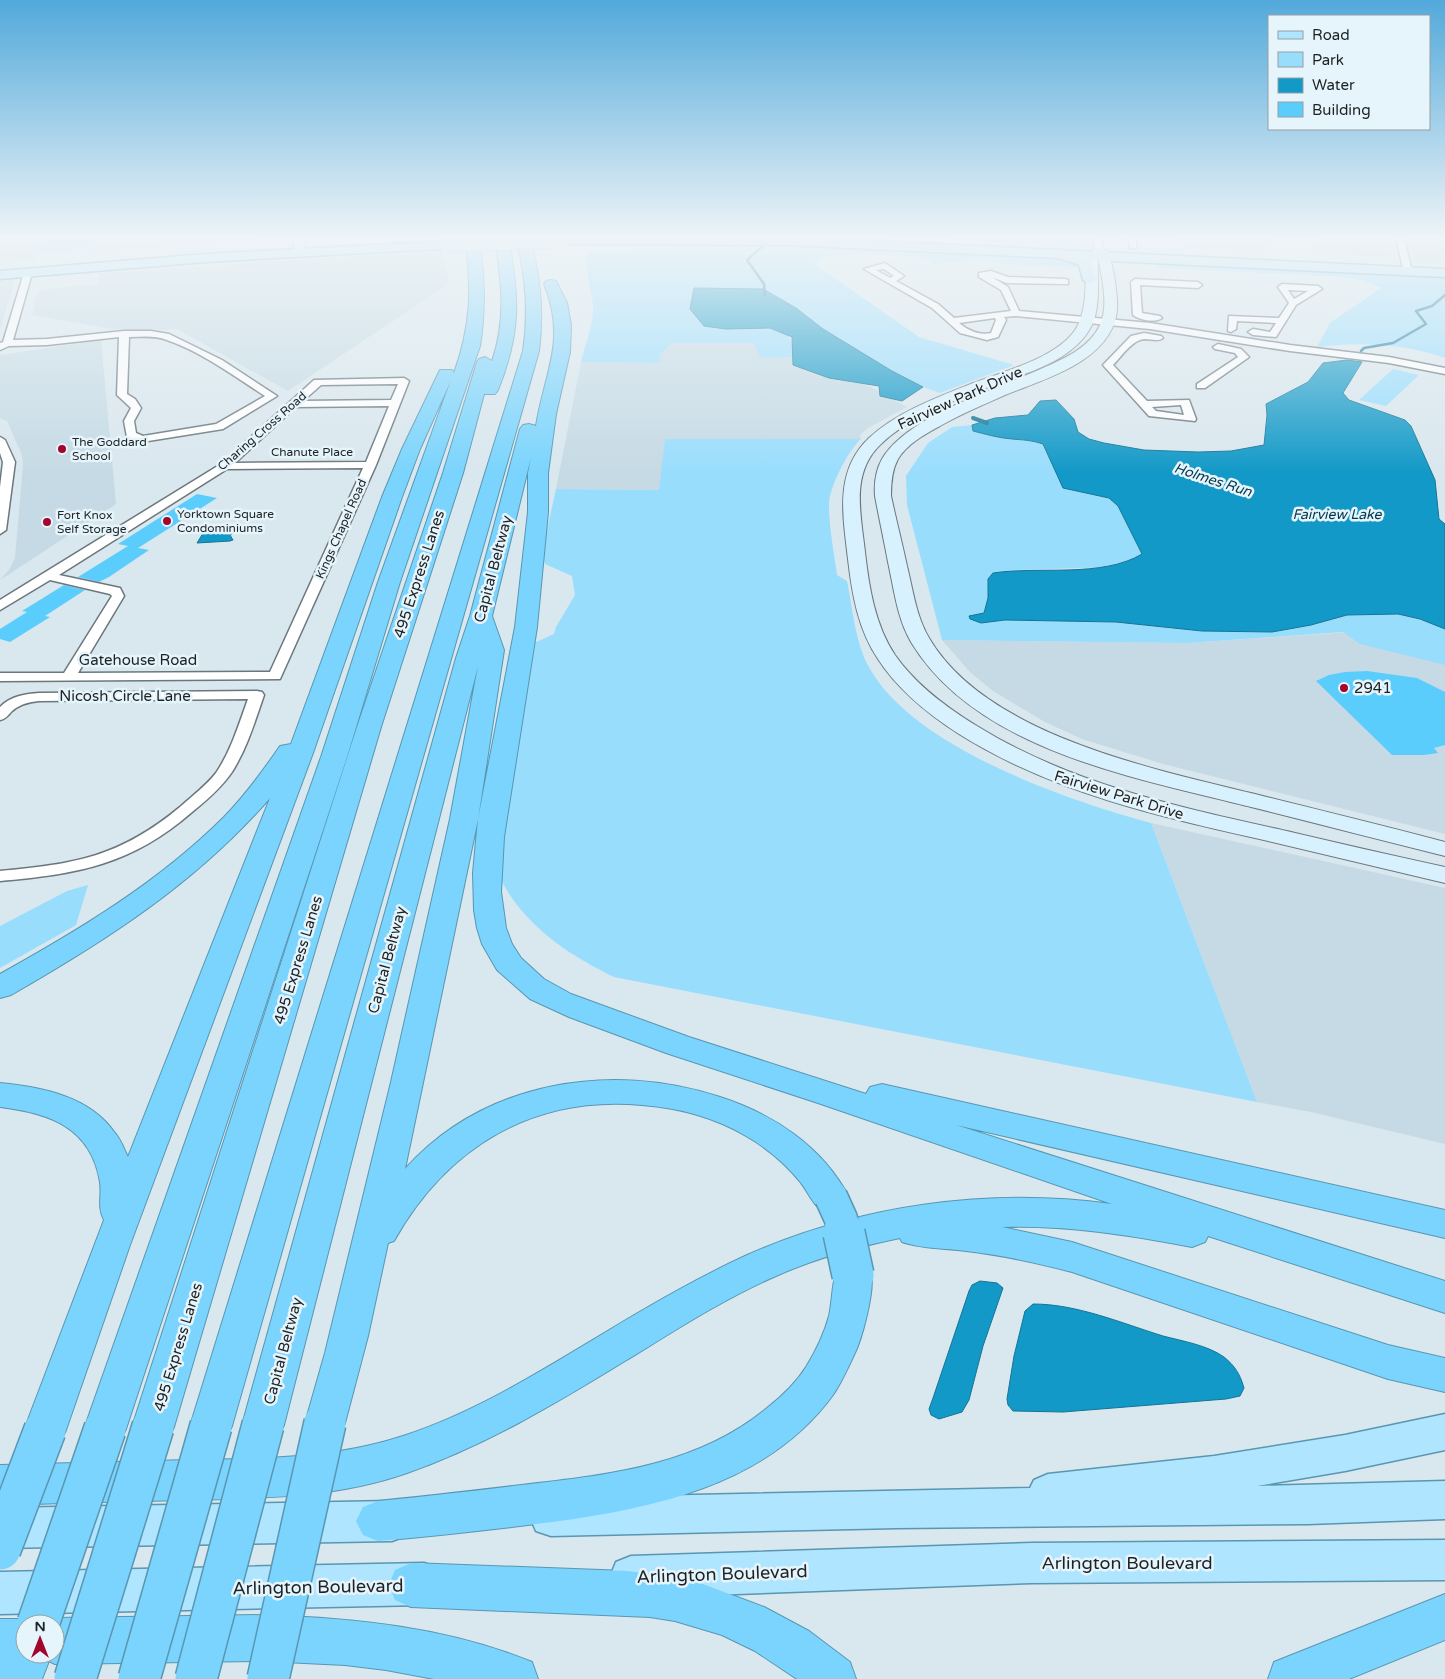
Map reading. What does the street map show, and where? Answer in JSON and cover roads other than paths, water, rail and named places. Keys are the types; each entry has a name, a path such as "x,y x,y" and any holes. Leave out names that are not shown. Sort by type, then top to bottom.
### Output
{"highway":[{"path":"0,1550 112,1245 320,698 411,449 463,338 477,316"},
{"path":"41,1614 334,757 389,582 472,346 478,316"},
{"name":"495 Express Lanes","path":"75,1679 369,727 453,473 502,358 508,333 509,316"},
{"path":"139,1679 212,1426 531,351 535,316"},
{"name":"Capital Beltway","path":"196,1679 468,658 481,616 549,352 553,316"},
{"name":"Capital Beltway","path":"561,316 562,352 547,414 538,473 538,512 526,627 492,820 486,883 489,913 495,937 507,960 530,984 568,1005 642,1033 713,1056"},
{"path":"344,1353 408,1082 464,819 492,650 481,616"},
{"path":"0,988 107,923 168,881 228,830 280,767 320,698"},
{"path":"713,1056 966,1116 1208,1169 1445,1224"},
{"path":"713,1056 857,1103 986,1149 1445,1297"},
{"path":"268,1679 325,1423 368,1258 395,1206 414,1181 434,1160 456,1143 502,1116 528,1105 582,1094 624,1091 672,1096 728,1112 761,1129 785,1145 807,1164 831,1197 841,1220 853,1275 849,1319 839,1348 826,1374 807,1399 784,1421 719,1462 666,1481 599,1495 378,1521"},
{"path":"0,1096 42,1103 68,1111 88,1124 100,1135 115,1163 119,1180 119,1199 112,1245"},
{"path":"0,1485 296,1478 344,1471 377,1463 407,1454 470,1428 545,1388 717,1288 758,1267 804,1248 925,1218 973,1213 1021,1212 1138,1222 1316,1256"},
{"path":"840,1238 868,1234 920,1233 966,1236 1018,1244 1072,1257 1388,1362 1445,1375"},
{"path":"411,1585 649,1595 697,1604 744,1621 783,1641 833,1679"},
{"path":"1291,1679 1445,1617"},
{"path":"65,1641 246,1639 335,1642 386,1647 435,1656 486,1669 515,1679"},
{"path":"0,1642 15,1642"},
{"path":"19,1679 24,1664"}],"main road":[{"name":"Fairview Park Drive","path":"1088,316 1072,341 1054,354 1039,363 912,417 881,436 862,456 851,485 850,499 868,619 873,633 887,658 911,687 946,716 995,747 1054,776 1091,789 1168,811 1445,875"},
{"path":"1108,322 1109,316"},
{"name":"Fairview Park Drive","path":"1108,322 1093,343 1074,358 931,425 908,440 892,457 884,476 883,496 910,618 920,642 938,665 969,694 1008,721 1056,744 1148,775 1445,849"},
{"path":"897,1509 1214,1475 1345,1453 1445,1432"},
{"path":"0,1528 897,1509 1308,1505 1445,1500"},
{"name":"Arlington Boulevard","path":"0,1593 411,1585 1032,1563 1445,1560"}],"street":[{"path":"14,316 4,345 101,335 124,334 151,334 169,337 226,366 272,396 219,427 142,439 131,435 130,421 136,408 131,401 122,395 124,334"},
{"path":"946,316 963,330 987,337 995,335 1000,320 998,316"},
{"path":"951,321 995,316"},
{"path":"1050,316 1205,330 1216,327 1273,335 1285,316"},
{"path":"1144,316 1290,348 1389,360 1445,371"},
{"path":"1231,329 1233,327 1232,318 1282,321"},
{"path":"1198,344 1205,330"},
{"path":"1144,404 1108,365 1137,336 1238,351 1244,357 1201,386"},
{"name":"Charing Cross Road","path":"0,606 225,466 318,382 404,381"},
{"name":"Kings Chapel Road","path":"275,676 370,465 404,381"},
{"path":"294,404 396,403"},
{"path":"0,440 9,462 0,530"},
{"name":"Chanute Place","path":"225,466 370,465"},
{"path":"49,576 115,591 118,596 69,676"},
{"name":"Gatehouse Road","path":"0,677 275,676"},
{"name":"Nicosh Circle Lane","path":"0,716 11,703 22,699 39,697 257,695 239,744 223,773 206,792 170,823 131,847 101,860 48,872 0,876"}],"water":[{"path":"696,316 807,316 823,329 892,371 923,387 902,401 880,396 879,386 829,378 793,365 792,337 770,328 726,329 704,326"},
{"name":"Fairview Lake","path":"1347,360 1362,362 1343,393 1349,400 1405,420 1411,426 1435,480 1439,519 1445,524 1445,629 1420,619 1398,614 1347,615 1311,625 1272,632 1202,631 1116,622 1005,620 981,623 970,619 969,616 984,613 988,598 988,579 993,573 1090,569 1126,561 1142,554 1118,506 1109,498 1063,488 1043,444 997,437 973,431 972,425 995,418 1028,415 1040,401 1056,400 1074,419 1078,432 1089,439 1144,450 1231,451 1264,445 1267,415 1266,404 1308,382 1323,363"},
{"path":"232,526 238,530 230,535 233,540 197,543 205,530 220,530"},
{"path":"980,1281 997,1283 1003,1288 983,1346 969,1400 962,1412 939,1419 931,1415 929,1409 969,1291 972,1285"},
{"path":"1033,1304 1066,1307 1082,1311 1210,1349 1224,1357 1234,1367 1239,1374 1244,1388 1240,1396 1226,1399 1063,1412 1013,1411 1008,1405 1007,1399 1014,1356 1025,1311"}],"waterway":[{"path":"1361,351 1364,348 1393,343 1426,324 1420,316"},
{"name":"Holmes Run","path":"973,418 987,423"}],"place":[{"name":"The Goddard School","path":"62,449"},
{"name":"Yorktown Square Condominiums","path":"167,521"},
{"name":"Fort Knox Self Storage","path":"47,522"},
{"name":"2941","path":"1344,688"}]}
